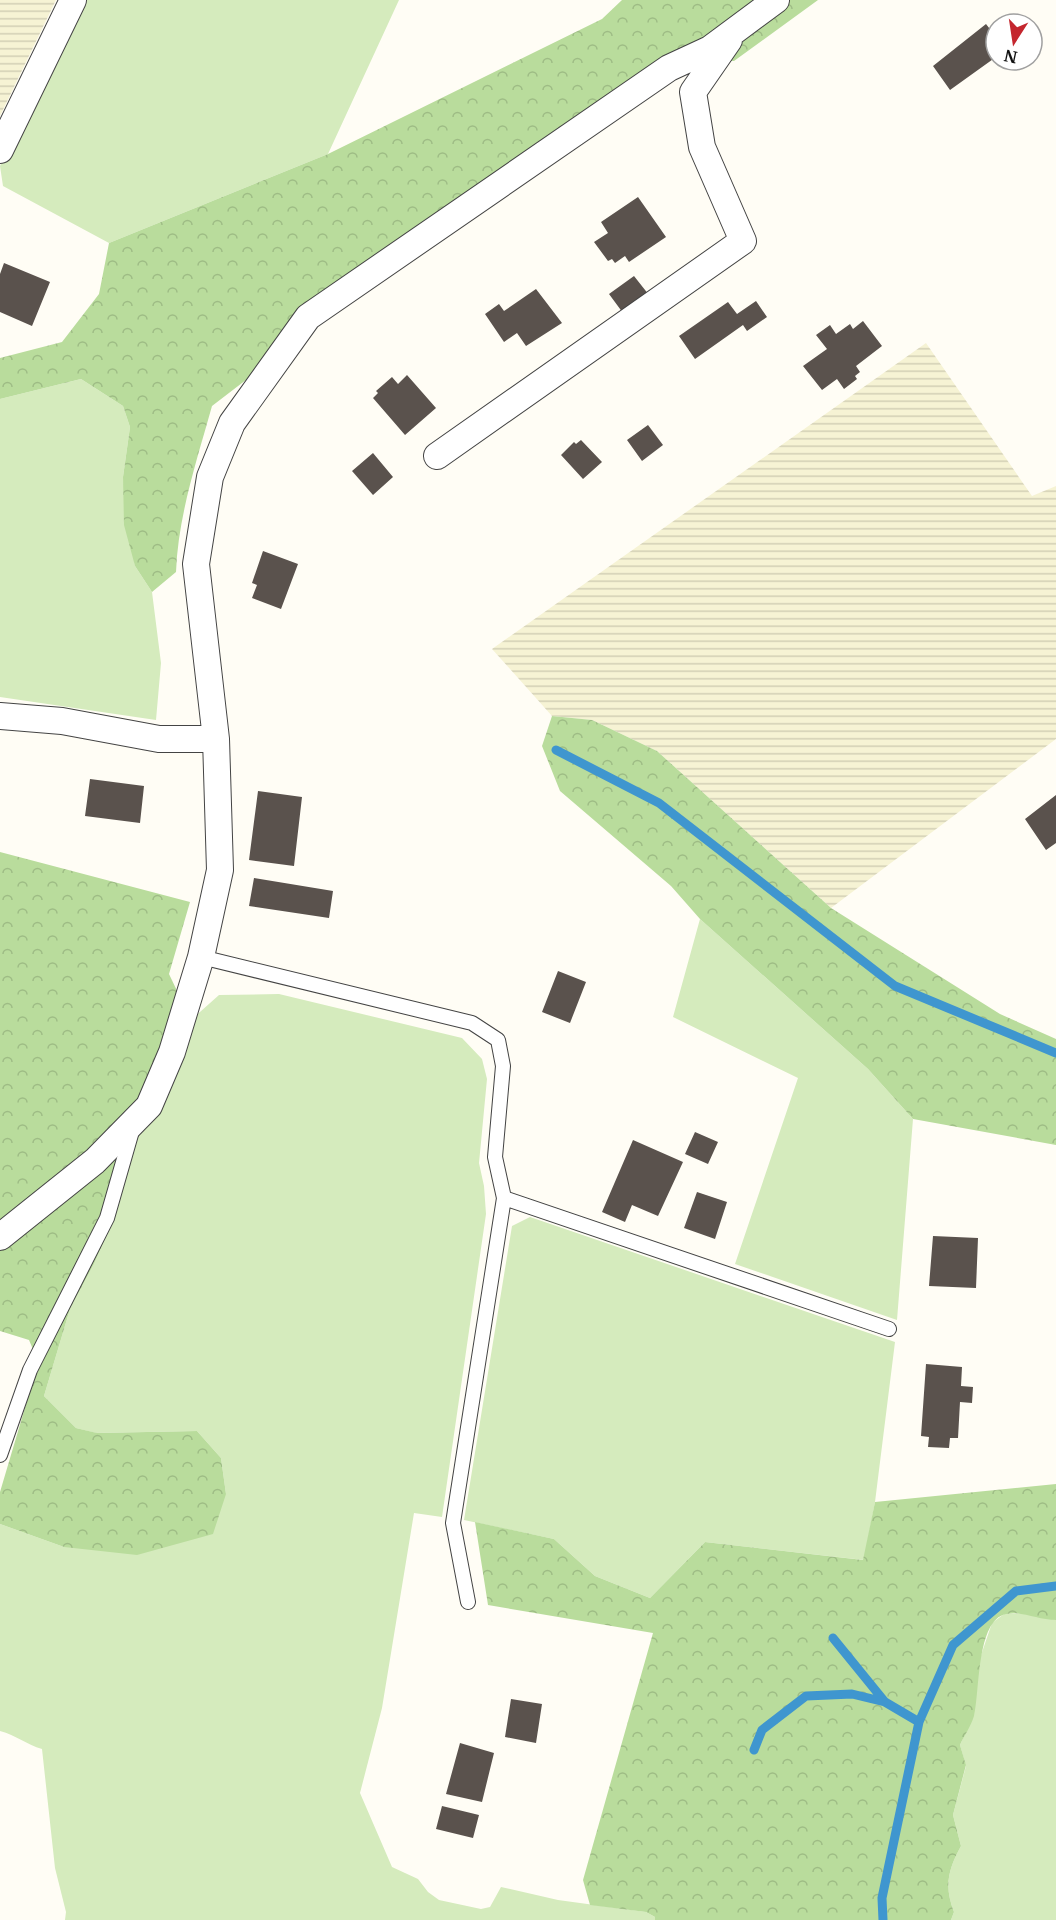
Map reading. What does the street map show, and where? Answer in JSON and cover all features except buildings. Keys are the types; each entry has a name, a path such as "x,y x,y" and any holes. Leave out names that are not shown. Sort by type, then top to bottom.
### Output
{"street":[{"path":"0,150 73,0"},
{"path":"0,1237 95,1161 149,1106 172,1052 201,957 220,870 216,739 196,564 210,477 232,423 308,317 669,68 711,49 776,0"},
{"path":"437,456 743,241 702,147 693,92 734,32"},
{"path":"0,717 62,721 159,739 216,739"}],"lane":[{"path":"201,957 471,1023 498,1040 503,1066 495,1157 504,1198 453,1523 468,1602"},
{"path":"0,1455 30,1370 106,1218 135,1120"},
{"path":"504,1198 889,1329"}],"shaded area":[{"path":"0,0 56,0 0,116"},
{"path":"926,343 1032,496 1056,486 1056,739 831,908 657,751 592,720 552,716 492,649"}],"green space":[{"path":"81,0 399,0 328,154 109,243 3,186 0,166"},
{"path":"622,0 818,0 734,61 667,58 212,406 184,509 176,572 152,592 135,566 124,525 123,477 130,427 123,406 81,379 0,399 0,358 62,342 99,294 109,243 328,154 602,19"},
{"path":"81,379 123,406 130,427 123,477 135,566 152,592 161,663 156,720 0,697 0,399"},
{"path":"552,716 592,720 657,751 831,908 1000,1014 1056,1039 1056,1145 913,1119 868,1069 700,919 671,886 560,791 542,746"},
{"path":"0,852 190,902 169,974 191,1020 139,1130 115,1217 70,1309 44,1396 76,1428 97,1433 197,1431 221,1458 226,1494 213,1534 137,1555 64,1547 0,1524 0,1492 32,1384 40,1366 29,1340 0,1331"},
{"path":"700,919 868,1069 913,1119 897,1320 735,1264 798,1078 673,1017"},
{"path":"279,994 462,1038 482,1059 487,1079 479,1163 484,1186 486,1214 442,1517 414,1513 382,1708 360,1793 392,1867 418,1879 428,1892 439,1900 481,1909 490,1907 501,1887 558,1900 646,1912 655,1917 655,1920 65,1920 66,1912 55,1868 42,1749 0,1731 0,1524 64,1547 226,1494 221,1458 197,1431 96,1433 76,1428 44,1396 70,1309 115,1217 139,1130 191,1020 219,995"},
{"path":"530,1217 895,1342 875,1502 864,1560 705,1542 650,1598 595,1576 554,1539 464,1520 512,1226"},
{"path":"1056,1484 1056,1620 1006,1614 996,1619 984,1643 974,1716 960,1745 966,1765 953,1815 961,1846 949,1878 949,1894 954,1912 951,1920 655,1920 655,1917 646,1912 590,1905 583,1880 653,1633 488,1605 475,1522 554,1539 595,1576 650,1598 705,1542 863,1560 875,1502"},
{"path":"1004,1614 1029,1614 1056,1620 1056,1920 951,1920 954,1912 949,1894 949,1878 961,1846 953,1815 966,1766 960,1745 973,1716 979,1661 992,1623"}],"waterway":[{"path":"556,750 659,803 895,986 1056,1053"},
{"path":"883,1920 882,1898 919,1722 953,1645 1016,1591 1056,1586"},
{"path":"833,1638 885,1702"},
{"path":"754,1750 762,1730 806,1696 852,1694 885,1702 919,1722"}]}
